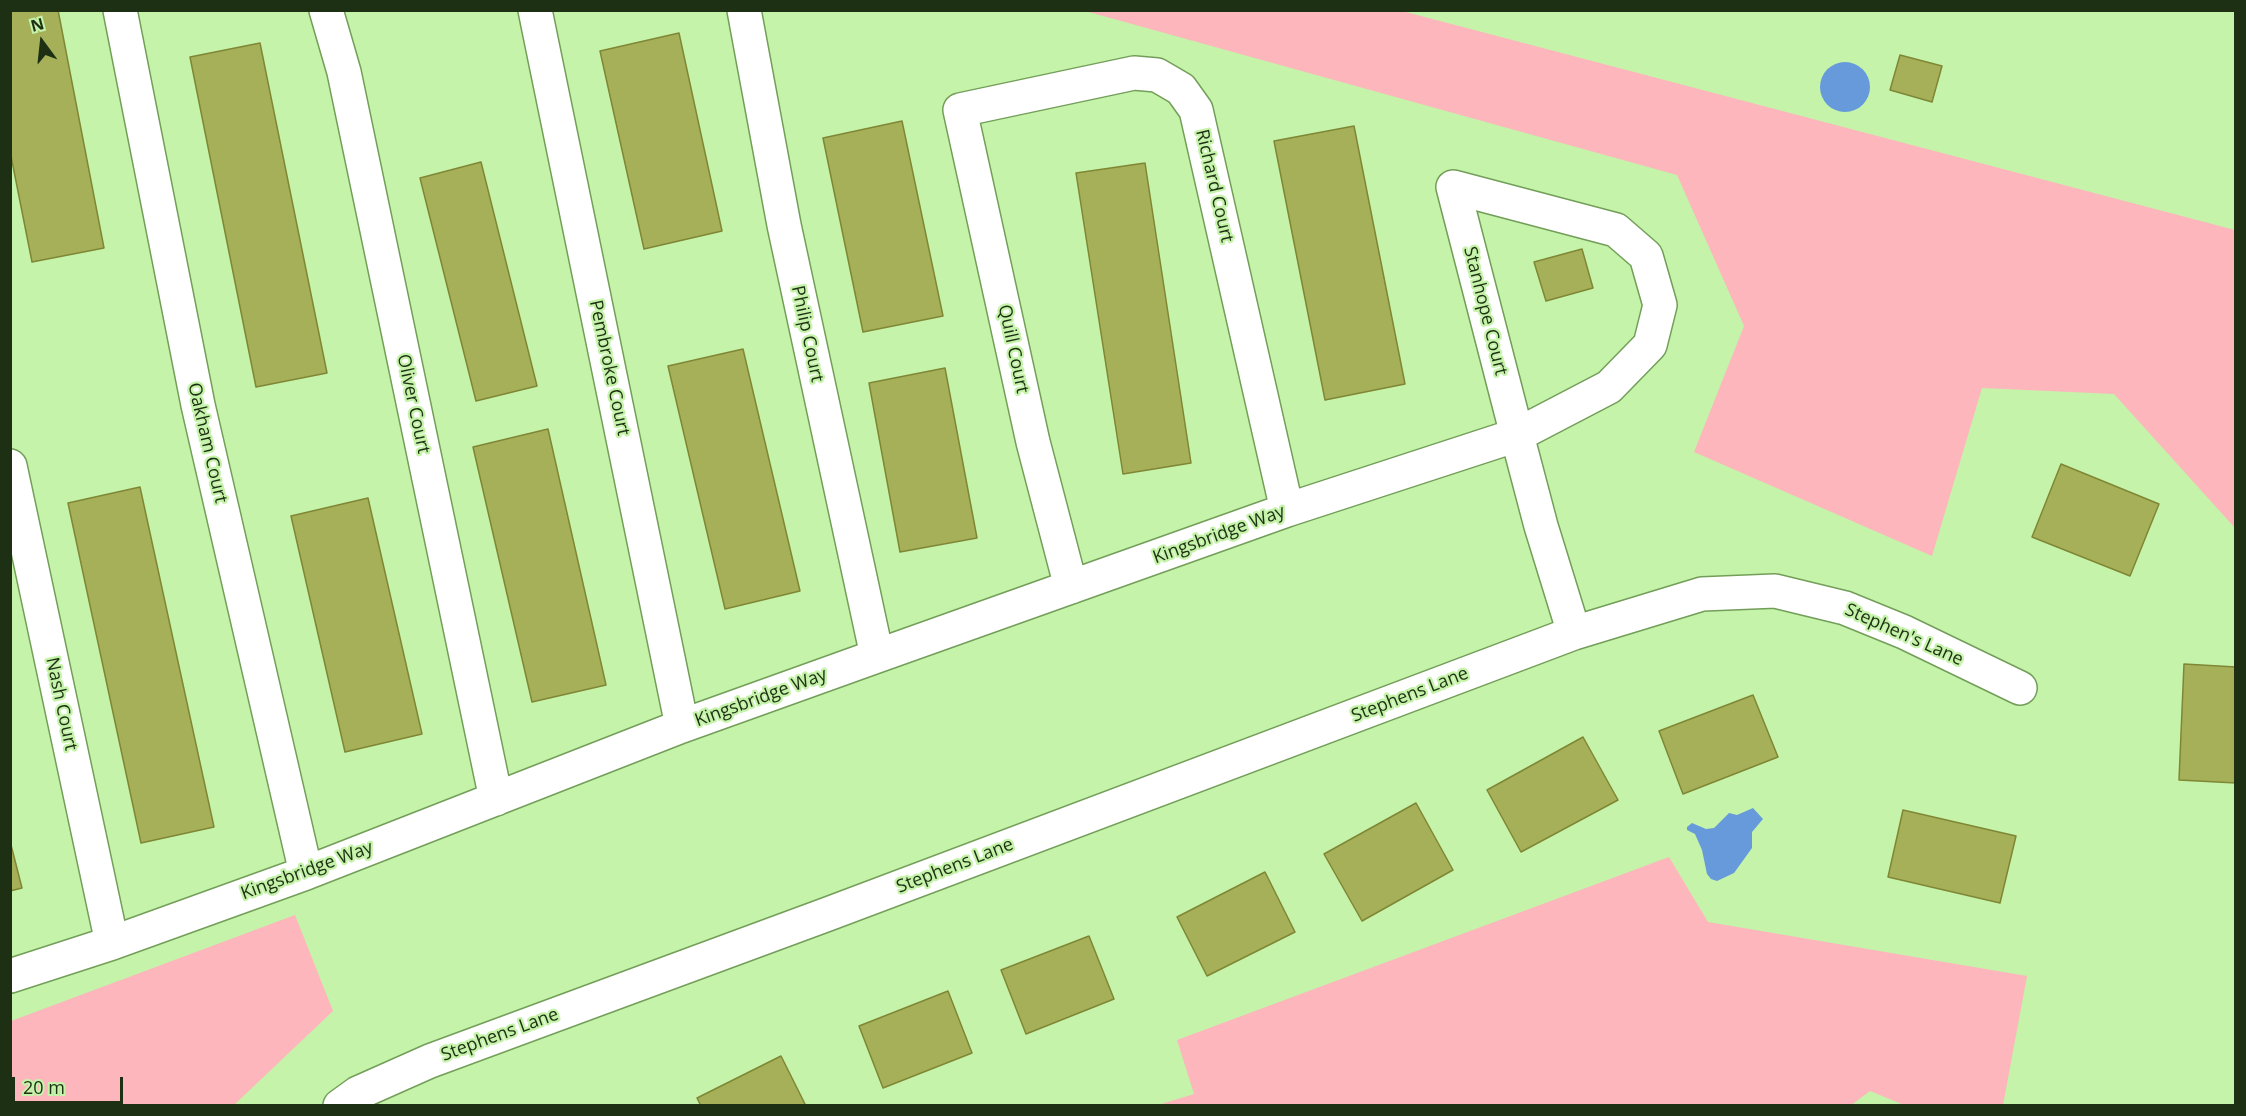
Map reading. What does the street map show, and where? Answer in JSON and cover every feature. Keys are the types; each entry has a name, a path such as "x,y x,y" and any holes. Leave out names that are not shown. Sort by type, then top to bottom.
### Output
{"street":[{"name":"Oakham Court","path":"120,10 198,405 306,873"},
{"name":"Oliver Court","path":"326,10 344,72 496,799"},
{"name":"Pembroke Court","path":"535,10 682,726"},
{"name":"Philip Court","path":"744,10 784,225 877,656"},
{"name":"Richard Court","path":"960,110 1134,73 1157,75 1181,89 1196,110 1287,510"},
{"name":"Quill Court","path":"960,110 1033,442 1071,587"},
{"name":"Kingsbridge Way","path":"10,976 112,943 306,873 682,726 1287,510 1517,435 1610,387 1650,345 1660,305 1646,256 1616,230 1453,187"},
{"name":"Stanhope Court","path":"1453,187 1517,435"},
{"path":"1517,435 1541,526 1574,633"},
{"name":"Nash Court","path":"10,466 112,943"},
{"name":"Stephen's Lane","path":"1574,633 1702,594 1775,591 1845,608 1904,632 2020,688"},
{"name":"Stephens Lane","path":"340,1106 358,1093 430,1061 1574,633"}],"shaded area":[{"path":"1085,11 1402,11 2235,230 2235,528 2114,394 1982,388 1932,556 1694,452 1744,326 1677,175"},
{"path":"1669,857 1708,922 2027,976 2003,1105 1904,1105 1870,1091 1850,1106 1158,1105 1194,1094 1177,1040"},
{"path":"295,915 333,1011 234,1105 11,1105 11,1021"}],"water":[{"path":"1840,62 1850,62 1863,69 1870,82 1870,92 1863,105 1850,112 1840,112 1831,108 1824,101 1820,92 1820,82 1824,73 1831,66"},
{"path":"1753,808 1763,819 1752,832 1752,848 1734,873 1717,881 1711,879 1707,874 1702,850 1695,834 1687,830 1687,827 1692,823 1706,829 1714,828 1729,813 1737,815"}],"building":[{"path":"10,10 58,10 104,248 32,262 10,151"},
{"path":"679,33 722,231 644,249 600,51"},
{"path":"260,43 327,373 256,387 190,57"},
{"path":"1900,55 1942,66 1932,102 1890,90"},
{"path":"902,121 943,316 863,332 823,138"},
{"path":"1354,126 1405,384 1325,400 1274,141"},
{"path":"481,162 537,386 476,401 420,178"},
{"path":"1145,163 1191,463 1123,474 1076,173"},
{"path":"1582,249 1593,288 1546,301 1534,262"},
{"path":"743,349 800,591 725,609 668,366"},
{"path":"945,368 977,538 900,552 869,383"},
{"path":"548,429 606,685 532,702 473,447"},
{"path":"2061,464 2159,504 2130,576 2032,537"},
{"path":"140,487 214,827 141,843 68,503"},
{"path":"368,498 422,734 345,752 291,516"},
{"path":"2184,664 2236,667 2236,783 2179,780"},
{"path":"1753,695 1778,757 1683,794 1659,731"},
{"path":"1583,737 1618,800 1521,852 1487,790"},
{"path":"1416,803 1453,870 1362,921 1324,854"},
{"path":"1903,810 2016,836 2000,903 1888,877"},
{"path":"10,841 22,888 10,891"},
{"path":"1265,872 1295,932 1207,976 1177,917"},
{"path":"1089,936 1114,999 1026,1034 1001,970"},
{"path":"948,991 972,1053 883,1088 859,1026"},
{"path":"781,1056 806,1106 701,1106 697,1098"}]}
